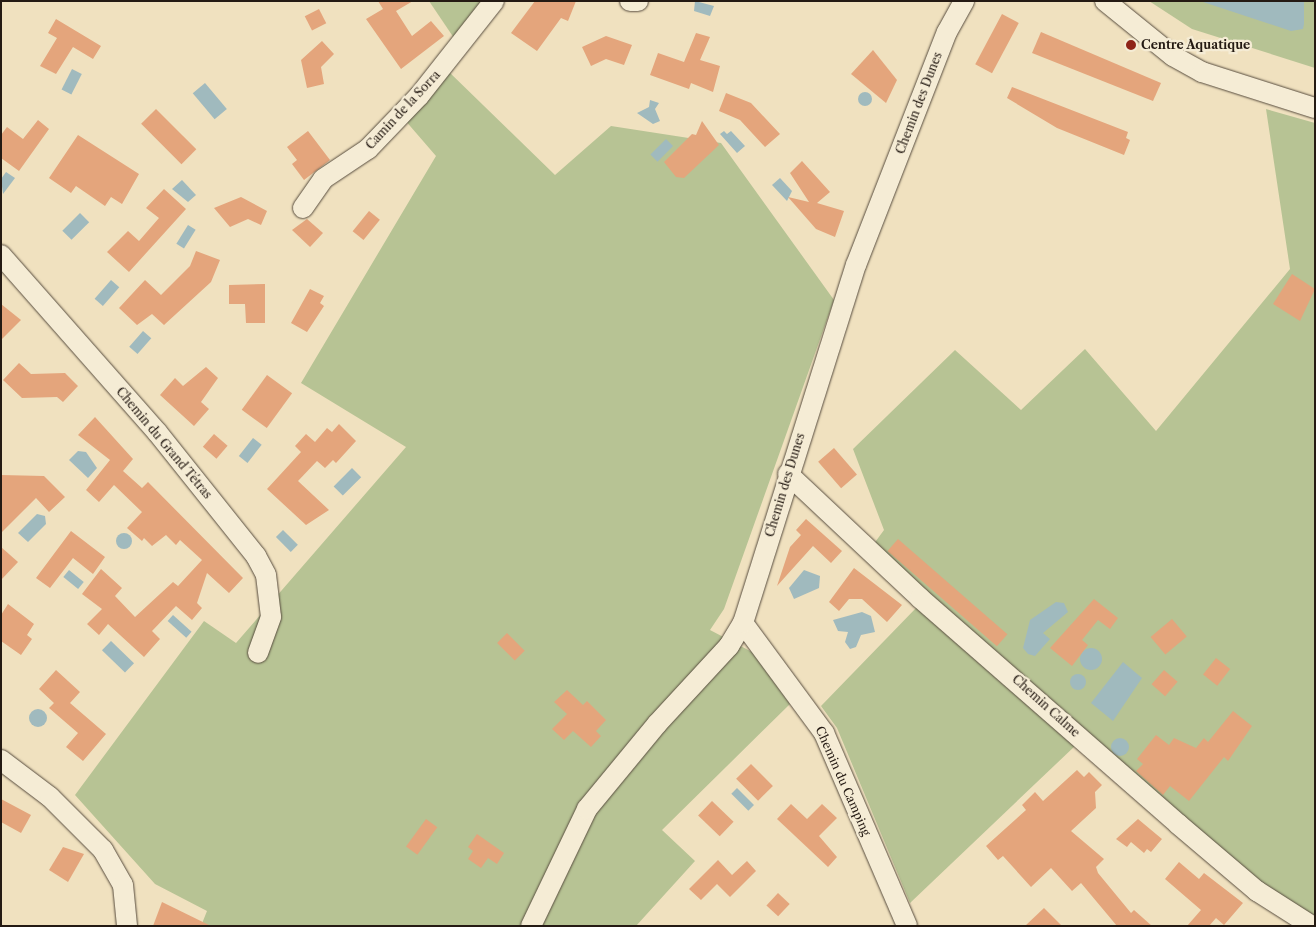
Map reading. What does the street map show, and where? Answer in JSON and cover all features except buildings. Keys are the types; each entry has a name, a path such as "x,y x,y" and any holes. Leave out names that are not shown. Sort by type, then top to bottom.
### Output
{"street":[{"name":"Camin de la Sorra","path":"303,208 323,179 368,149 419,96 494,1"},
{"path":"630,1 638,1"},
{"name":"Chemin des Dunes","path":"531,926 587,809 657,724 729,646 743,623 788,474 856,264 948,32 964,1"},
{"path":"1104,1 1161,46 1202,72 1315,108"},
{"path":"1125,1 1161,46"},
{"name":"Chemin du Grand Tétras","path":"1,256 157,432 256,556 266,575 271,617 258,653"},
{"name":"Chemin Calme","path":"788,474 920,598 1178,824 1257,891 1312,926"},
{"name":"Chemin du Camping","path":"743,623 824,732 907,926"},
{"path":"1,760 50,797 103,850 122,880 127,926"}],"green space":[{"path":"429,1 489,1 458,44"},
{"path":"1149,1 1315,1 1315,68 1192,29"},
{"path":"447,70 555,175 611,126 721,143 834,300 724,609 710,630 752,652 790,704 662,830 695,861 636,926 201,926 207,911 155,884 75,795 204,621 236,643 406,447 301,383 436,156 404,119"},
{"path":"1266,109 1315,123 1315,917 1272,893 873,545 884,530 853,449 955,350 1021,410 1085,349 1156,431 1290,269"},
{"path":"917,607 1076,745 910,903 837,728 821,706"}],"water":[{"path":"695,1 714,6 710,16 694,11"},
{"path":"1200,1 1304,1 1303,29 1291,31"},
{"path":"72,69 82,74 71,94 62,89"},
{"path":"205,83 227,109 215,119 193,93"},
{"path":"862,92 868,92 872,99 868,106 862,106 858,102 858,96"},
{"path":"650,100 659,103 655,109 660,121 653,124 637,113 649,107"},
{"path":"724,131 727,134 731,131 745,146 737,153 720,134"},
{"path":"666,139 673,146 658,162 650,155"},
{"path":"6,172 15,178 3,194 1,179"},
{"path":"780,178 792,191 787,201 772,185"},
{"path":"182,180 196,195 188,202 172,189"},
{"path":"80,213 89,222 72,240 62,231"},
{"path":"188,225 196,230 184,248 176,244"},
{"path":"111,280 119,287 103,306 95,299"},
{"path":"143,331 151,338 138,354 129,347"},
{"path":"253,438 262,445 248,463 239,456"},
{"path":"78,451 86,452 97,468 88,478 69,460"},
{"path":"352,468 361,477 343,496 334,486"},
{"path":"37,514 45,516 46,524 28,542 18,533"},
{"path":"283,530 298,545 291,552 276,537"},
{"path":"121,533 127,533 132,538 130,547 121,549 116,544 116,538"},
{"path":"69,570 84,582 78,589 63,577"},
{"path":"804,570 820,576 819,588 794,599 789,588"},
{"path":"1056,602 1064,603 1068,612 1043,633 1050,639 1035,656 1028,654 1023,648 1030,620"},
{"path":"862,612 871,616 875,632 861,635 856,647 850,649 845,642 848,632 838,631 833,620"},
{"path":"173,615 192,632 186,638 168,621"},
{"path":"111,641 134,663 125,673 102,650"},
{"path":"1091,648 1099,651 1102,659 1099,667 1091,670 1083,667 1080,659 1083,651"},
{"path":"1123,662 1142,678 1113,721 1091,703"},
{"path":"1075,674 1081,674 1086,679 1084,688 1075,690 1070,685 1070,679"},
{"path":"38,709 44,712 47,718 44,724 38,727 32,724 29,718 32,712"},
{"path":"1120,738 1128,743 1129,747 1124,755 1120,756 1112,751 1111,747 1116,739"},
{"path":"737,788 754,805 748,811 731,794"}],"place":[{"name":"Centre Aquatique","path":"1131,45"}]}
